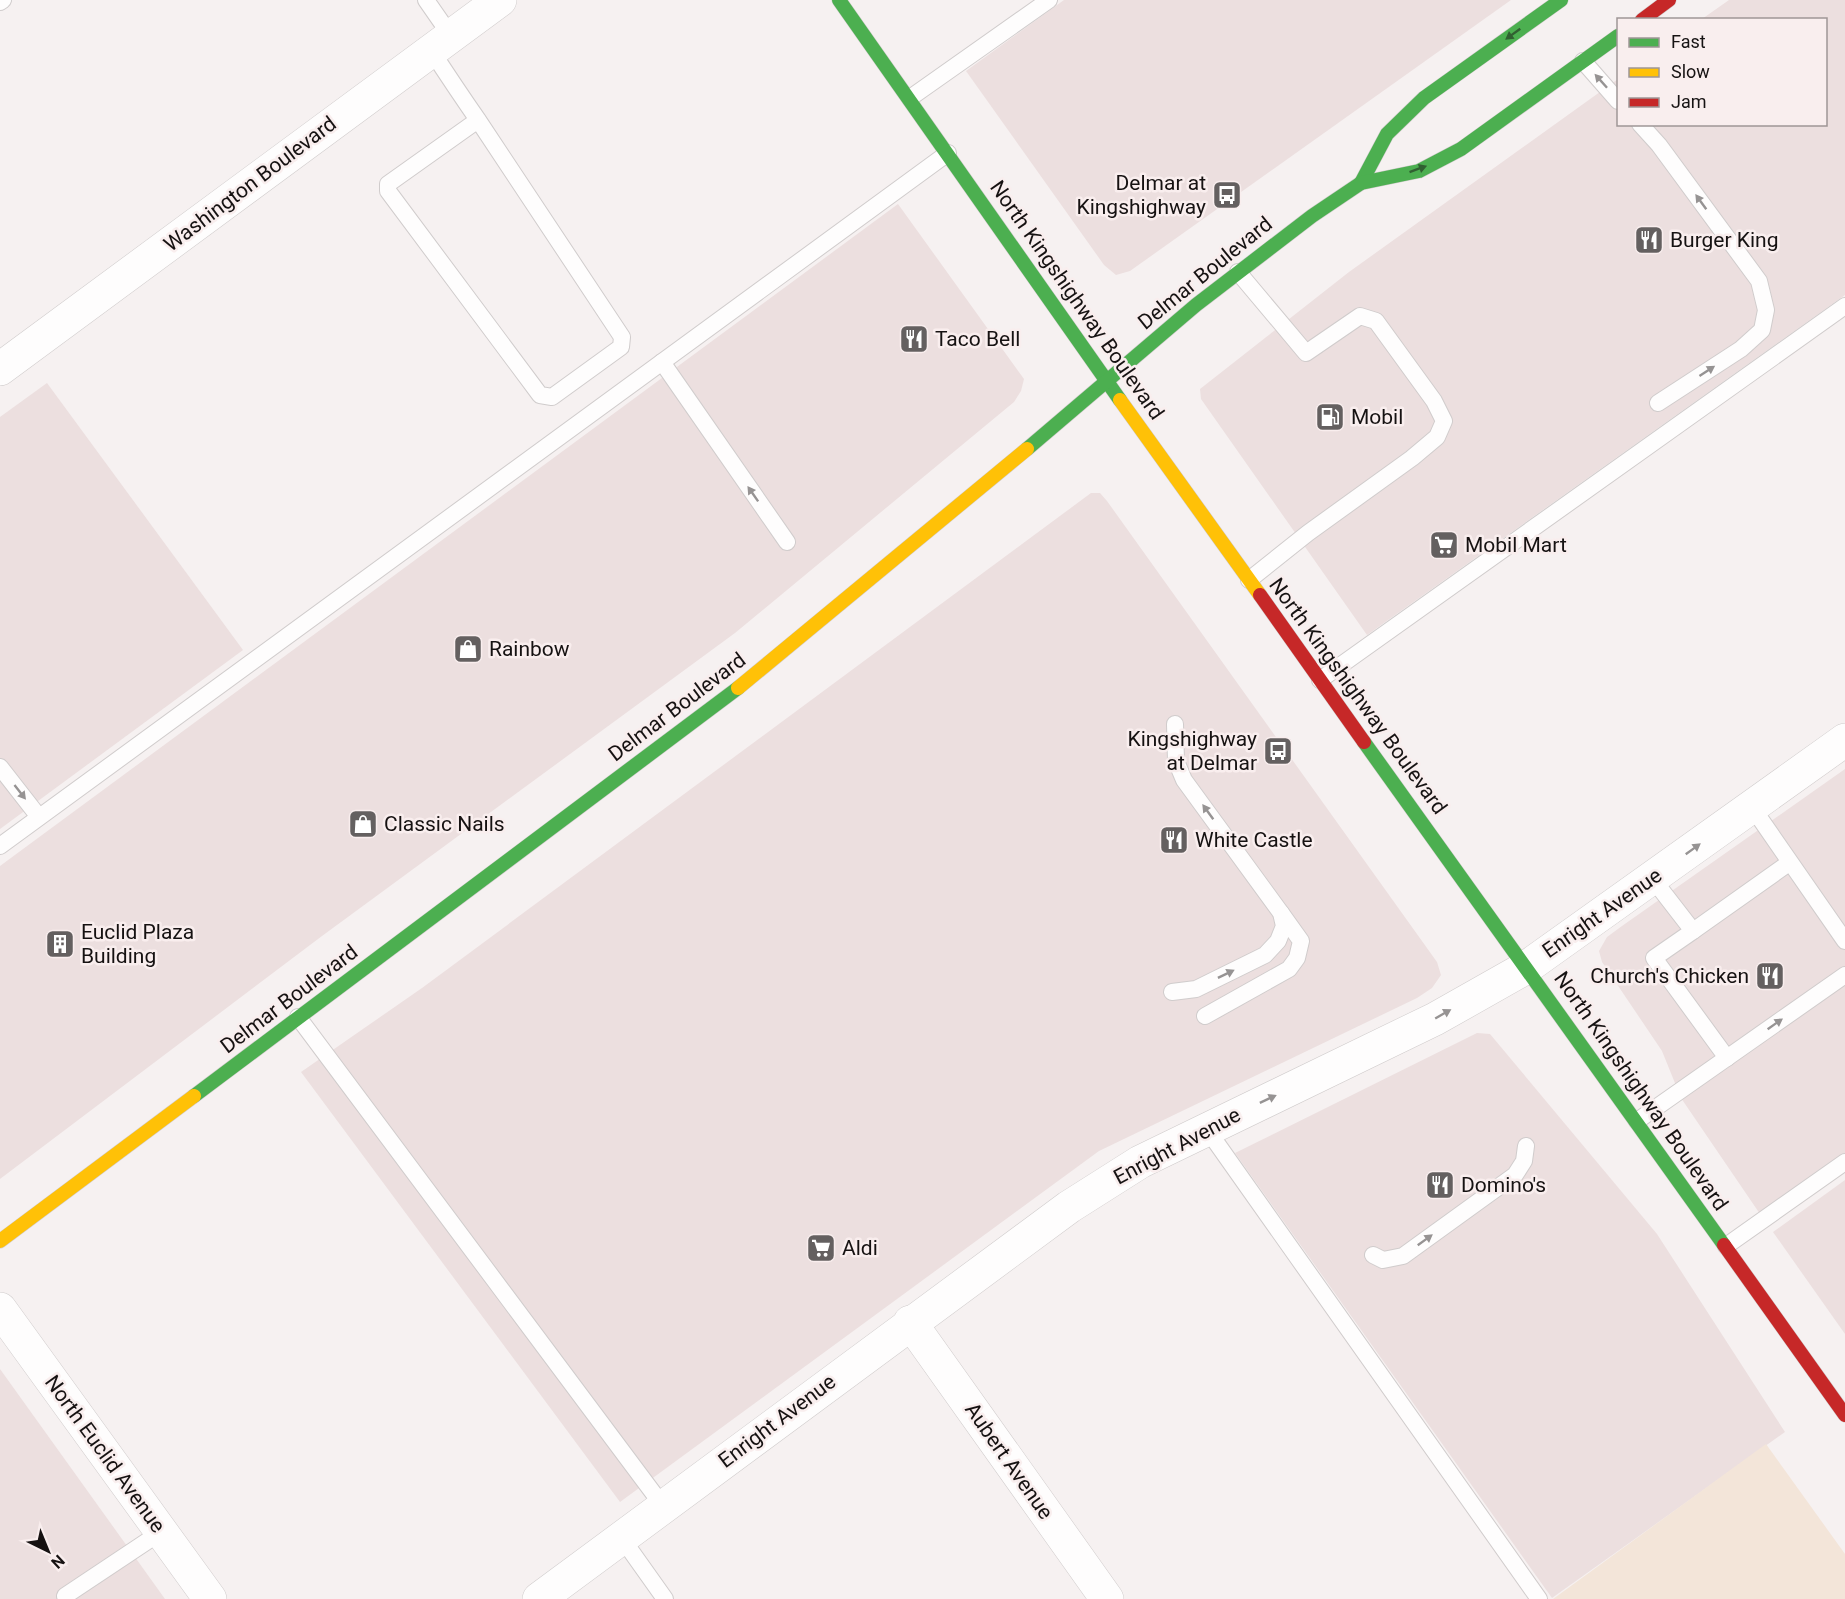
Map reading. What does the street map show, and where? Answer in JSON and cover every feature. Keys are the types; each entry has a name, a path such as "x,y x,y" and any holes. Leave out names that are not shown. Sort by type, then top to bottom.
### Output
{"main road":[{"name":"North Kingshighway Boulevard","path":"839,0 1106,380 1845,1415"},
{"name":"Delmar Boulevard","path":"1361,183 1388,134 1424,98 1561,0"},
{"path":"1645,18 1669,0"},
{"name":"Delmar Boulevard","path":"0,1241 741,686 1049,432 1106,380 1238,272 1312,216 1361,183 1419,171 1461,149 1617,37"}],"street":[{"name":"Washington Boulevard","path":"0,369 500,0"},
{"name":"Enright Avenue","path":"538,1599 910,1322 1069,1207 1140,1162 1206,1128 1435,1019 1527,967 1845,740"},
{"name":"North Euclid Avenue","path":"0,1309 210,1599"},
{"name":"Aubert Avenue","path":"910,1322 1107,1599"}],"lane":[{"path":"426,0 441,43 478,120 622,337 621,347 552,397 540,395 388,191 388,184 478,120"},
{"path":"910,98 1049,0"},
{"path":"1582,62 1617,100"},
{"path":"1642,126 1659,145 1759,281 1766,310 1762,330 1741,349 1658,403"},
{"path":"0,846 948,153"},
{"path":"1238,272 1306,353 1360,316 1376,321 1434,401 1444,421 1437,437 1412,458 1308,532 1249,580"},
{"path":"1320,680 1845,306"},
{"path":"662,362 787,542"},
{"path":"1175,724 1176,760 1184,780 1301,941 1297,958 1289,969 1205,1016"},
{"path":"0,767 39,817"},
{"path":"1752,807 1845,941"},
{"path":"1727,1058 1654,958 1790,863"},
{"path":"1652,878 1693,931"},
{"path":"1172,992 1196,988 1265,954 1278,941 1284,927 1281,913"},
{"path":"1637,1121 1845,975"},
{"path":"298,1017 663,1506"},
{"path":"1206,1128 1539,1599"},
{"path":"1372,1255 1383,1260 1403,1256 1515,1175 1524,1161 1526,1146"},
{"path":"1726,1246 1845,1162"},
{"path":"65,1596 161,1532"},
{"path":"621,1538 665,1599"}],"shaded area":[{"path":"1064,0 1511,0 1130,271 1116,275 1104,265 966,71"},
{"path":"1729,0 1845,0 1845,295 1367,635 1201,399 1200,389 1349,272 1617,80 1617,126 1827,126 1827,18 1703,18"},
{"path":"898,204 1024,379 1021,391 1014,402 735,633 322,936 0,1179 0,866"},
{"path":"47,383 243,650 0,829 0,417"},
{"path":"1091,493 1100,493 1107,501 1437,962 1441,975 1432,988 1417,998 1099,1151 620,1502 301,1072 422,988"},
{"path":"1845,769 1845,1153 1760,1214 1681,1098 1662,1051 1602,962 1599,951 1607,937"},
{"path":"1477,1033 1490,1034 1657,1234 1785,1432 1552,1598 1235,1153"},
{"path":"1845,1180 1845,1334 1773,1232"},
{"path":"0,1369 165,1599 0,1599"},
{"path":"1766,1444 1845,1554 1845,1599 1553,1599"}],"traffic: fast":[{"path":"839,0 1120,400"},
{"path":"1361,183 1387,134 1424,98 1561,0"},
{"path":"1027,449 1196,305 1312,216 1361,183 1419,171 1461,149 1617,37"},
{"path":"194,1096 738,688"},
{"path":"1364,742 1724,1245"}],"traffic: slow":[{"path":"1120,400 1260,595"},
{"path":"738,688 1027,449"},
{"path":"0,1241 194,1096"}],"traffic: jam":[{"path":"1645,18 1669,0"},
{"path":"1260,595 1364,742"},
{"path":"1724,1245 1845,1415"}],"place":[{"name":"Delmar at Kingshighway","path":"1227,195"},
{"name":"Burger King","path":"1649,240"},
{"name":"Taco Bell","path":"914,339"},
{"name":"Mobil","path":"1330,417"},
{"name":"Mobil Mart","path":"1444,545"},
{"name":"Rainbow","path":"468,649"},
{"name":"Kingshighway at Delmar","path":"1278,751"},
{"name":"Classic Nails","path":"363,824"},
{"name":"White Castle","path":"1174,840"},
{"name":"Euclid Plaza Building","path":"60,944"},
{"name":"Church's Chicken","path":"1770,976"},
{"name":"Domino's","path":"1440,1185"},
{"name":"Aldi","path":"821,1248"}]}
